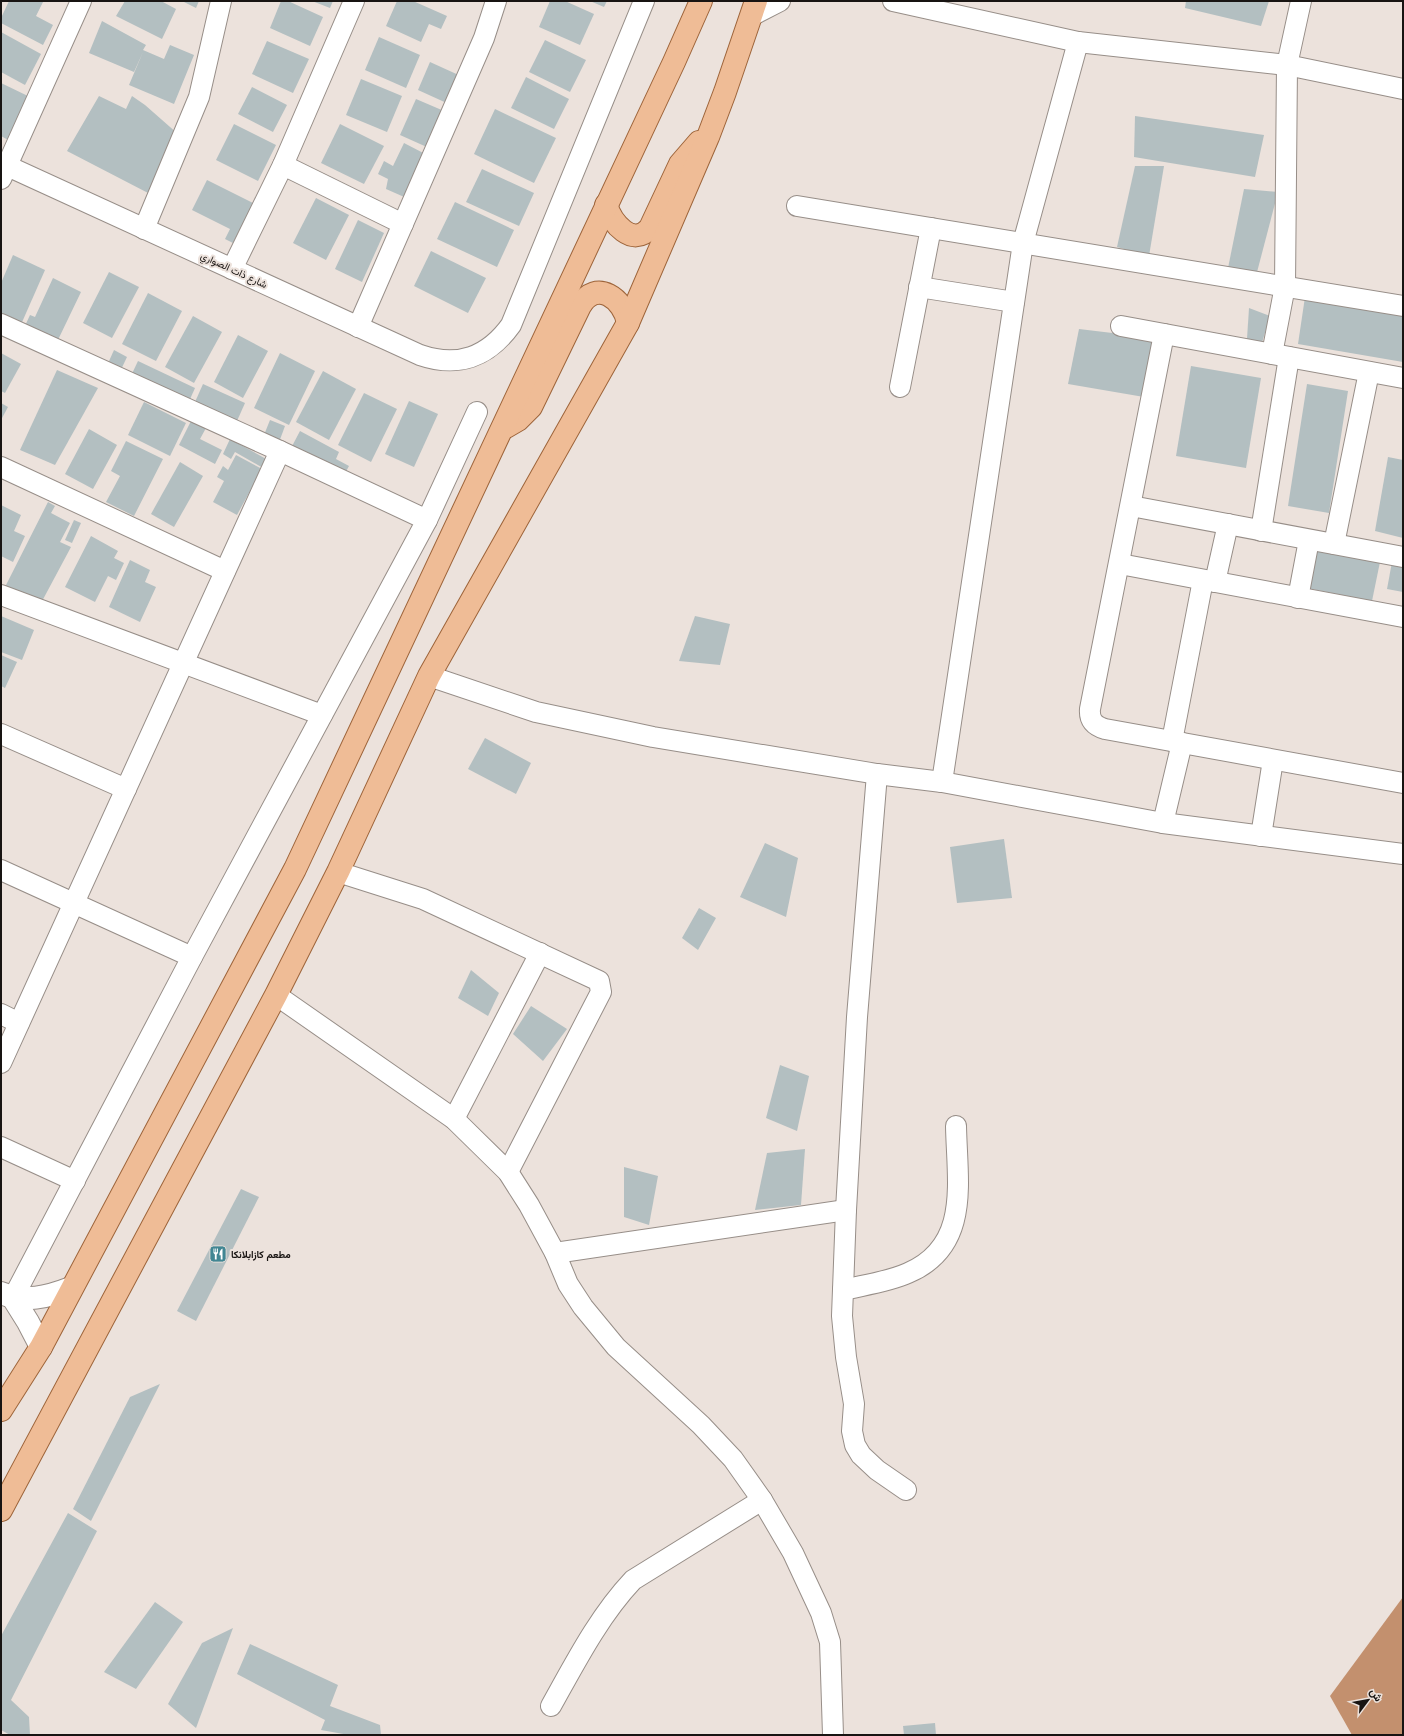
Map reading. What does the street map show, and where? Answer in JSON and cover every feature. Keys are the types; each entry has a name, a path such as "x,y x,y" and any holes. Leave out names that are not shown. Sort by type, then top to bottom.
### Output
{"main road":[{"path":"1,1410 41,1347 295,869 503,428 701,1"},
{"path":"1,1510 276,995 338,872 429,676 628,323 708,137 754,8"},
{"path":"606,205 609,214 621,230 634,236 643,234 650,228 680,164 692,148 708,137"},
{"path":"503,428 518,420 530,407 580,306 587,296 600,292 612,298 623,308 628,323"}],"street":[{"path":"3,169 81,1"},
{"path":"144,229 199,97 221,1"},
{"path":"232,269 283,164 354,1"},
{"path":"358,327 484,38 496,1"},
{"name":"شارع ذات الصواري","path":"3,169 144,229 432,360 445,361 471,357 494,345 511,325 644,1"},
{"path":"754,8 780,1"},
{"path":"893,1 1078,42 1286,65 1403,89"},
{"path":"1261,530 1280,355 1285,286 1286,65 1301,1"},
{"path":"942,782 1023,243 1078,42"},
{"path":"283,164 403,224"},
{"path":"797,206 1403,306"},
{"path":"900,387 931,228"},
{"path":"919,287 1014,302"},
{"path":"1,324 280,451 427,520"},
{"path":"1121,326 1403,378"},
{"path":"1164,334 1120,564 1090,709 1090,718 1096,726 1105,729 1403,783"},
{"path":"1334,544 1369,372"},
{"path":"7,1295 75,1181 192,957 427,520 477,412"},
{"path":"1,1063 280,451"},
{"path":"1,467 225,571"},
{"path":"1131,506 1403,557"},
{"path":"1163,823 1177,742 1209,581 1228,524"},
{"path":"1298,598 1309,540"},
{"path":"1120,564 1403,617"},
{"path":"1,595 322,715"},
{"path":"429,676 536,712 654,737 877,774 942,782 1163,823 1403,854"},
{"path":"1,734 126,789"},
{"path":"1261,836 1273,760"},
{"path":"877,774 857,1017 846,1210 843,1290 844,1338 854,1404 852,1431 855,1445 861,1455 877,1470 906,1490"},
{"path":"1,870 192,957"},
{"path":"338,872 423,899 599,981 601,992 508,1172"},
{"path":"454,1119 540,953"},
{"path":"276,995 454,1119 508,1172 529,1205 555,1253 568,1284 583,1307 616,1347 707,1431 733,1459 762,1500 794,1554 821,1613 830,1642 833,1735"},
{"path":"1,1014 19,1023"},
{"path":"843,1290 907,1274 928,1262 951,1234 957,1210 956,1126"},
{"path":"1,1147 75,1181"},
{"path":"555,1253 846,1210"},
{"path":"7,1295 43,1297 71,1288"},
{"path":"7,1295 41,1347"},
{"path":"551,1706 583,1650 622,1591 633,1580 762,1500"}],"shaded area":[{"path":"1403,1597 1403,1735 1352,1735 1330,1696"}],"building":[{"path":"9,1 43,2 36,16 53,25 43,45 1,23 1,18"},
{"path":"125,1 161,1 176,9 162,39 116,16"},
{"path":"182,1 199,1 196,8"},
{"path":"281,1 288,1 323,17 310,46 270,28"},
{"path":"312,1 333,1 330,8"},
{"path":"397,1 413,1 447,16 441,29 429,24 421,42 386,26"},
{"path":"550,1 565,1 594,14 580,45 539,27"},
{"path":"590,1 607,1 604,7"},
{"path":"1186,1 1269,1 1261,26 1185,8"},
{"path":"102,21 146,45 143,50 164,59 170,45 194,55 174,104 129,85 143,52 134,72 89,53"},
{"path":"1,32 41,54 25,85 1,72"},
{"path":"379,37 420,55 406,88 365,70"},
{"path":"545,40 586,60 570,92 529,72"},
{"path":"267,41 309,59 293,93 252,74"},
{"path":"430,62 463,77 451,105 418,90"},
{"path":"526,77 569,99 554,129 511,108"},
{"path":"361,79 402,96 387,132 346,115"},
{"path":"1,83 30,97 10,141 1,136"},
{"path":"252,87 287,105 273,132 238,114"},
{"path":"99,96 126,109 132,96 145,105 178,134 150,194 67,151"},
{"path":"416,99 444,111 429,148 400,135"},
{"path":"495,109 556,138 534,183 474,154"},
{"path":"1135,116 1264,135 1255,177 1134,157"},
{"path":"234,124 276,145 258,181 216,160"},
{"path":"340,124 384,146 364,184 321,163"},
{"path":"404,143 431,157 411,200 386,189 388,179 378,174 384,161 393,166"},
{"path":"1135,166 1164,166 1149,256 1117,247"},
{"path":"482,169 534,193 519,226 466,202"},
{"path":"207,180 253,203 233,243 225,239 230,229 192,210"},
{"path":"1244,189 1278,192 1256,276 1228,268"},
{"path":"316,198 349,215 326,260 293,243"},
{"path":"455,202 514,230 497,267 437,239"},
{"path":"358,220 384,233 362,282 335,269"},
{"path":"431,251 486,278 468,313 414,286"},
{"path":"13,255 45,270 19,329 1,321 1,283"},
{"path":"109,272 139,287 112,338 83,323"},
{"path":"53,278 81,292 56,344 24,328 30,315 35,317"},
{"path":"148,293 182,311 156,361 122,344"},
{"path":"1305,297 1403,313 1403,362 1298,344"},
{"path":"1249,308 1270,316 1261,346 1247,339"},
{"path":"193,316 222,332 194,383 165,367"},
{"path":"1079,329 1154,338 1144,397 1068,384"},
{"path":"238,335 268,351 243,398 214,382"},
{"path":"114,350 127,357 118,376 105,370"},
{"path":"1,353 21,364 5,393 1,391"},
{"path":"280,353 315,371 289,425 254,408"},
{"path":"138,361 195,388 187,406 129,380"},
{"path":"1191,366 1261,378 1246,468 1176,456"},
{"path":"57,370 98,388 55,465 20,450"},
{"path":"323,371 356,389 329,440 296,422"},
{"path":"203,384 245,403 237,421 195,402"},
{"path":"1307,384 1348,391 1329,513 1288,506"},
{"path":"364,393 397,409 371,462 338,445"},
{"path":"409,401 438,414 414,467 385,454"},
{"path":"144,402 186,423 170,456 128,435"},
{"path":"1,403 8,407 1,420"},
{"path":"270,420 285,426 278,445 262,440"},
{"path":"191,421 206,428 200,439 222,450 215,464 179,445"},
{"path":"89,429 117,445 93,489 65,474"},
{"path":"300,431 339,452 336,459 349,466 343,477 290,450"},
{"path":"230,439 268,460 263,468 235,452 231,459 223,454"},
{"path":"126,441 163,459 134,516 106,502 120,476 111,471"},
{"path":"236,455 262,469 237,515 213,502 224,481 217,477 223,466 228,470"},
{"path":"1388,457 1403,460 1403,538 1375,531"},
{"path":"180,462 203,476 174,527 151,514"},
{"path":"48,502 55,506 51,513 70,523 60,542 71,547 40,605 4,589"},
{"path":"1,505 21,515 14,531 25,536 13,562 1,556"},
{"path":"74,520 81,523 72,543 65,540"},
{"path":"91,536 118,551 114,558 124,563 116,580 108,576 95,602 65,587"},
{"path":"1316,544 1381,557 1372,601 1307,588"},
{"path":"130,560 150,570 145,582 156,587 140,622 109,607"},
{"path":"1392,562 1403,564 1403,592 1387,589"},
{"path":"1,616 34,630 22,660 1,652"},
{"path":"695,616 730,624 720,665 679,661"},
{"path":"1,655 17,662 5,688 1,686"},
{"path":"485,738 531,763 516,794 468,769"},
{"path":"1004,839 1012,898 957,903 950,847"},
{"path":"765,843 798,858 786,917 740,897"},
{"path":"699,908 716,918 698,950 682,938"},
{"path":"471,970 499,993 488,1016 458,998"},
{"path":"531,1006 567,1029 543,1061 513,1034"},
{"path":"780,1065 809,1076 797,1131 766,1118"},
{"path":"805,1149 801,1205 755,1210 767,1153"},
{"path":"624,1167 658,1176 649,1225 624,1217"},
{"name":"مطعم كازابلانكا","path":"241,1189 259,1197 196,1321 177,1311"},
{"path":"160,1384 91,1521 73,1509 130,1397"},
{"path":"68,1513 97,1531 11,1700 29,1717 30,1735 10,1735 1,1730 1,1636"},
{"path":"155,1602 183,1622 136,1689 104,1672"},
{"path":"233,1628 196,1728 168,1704 202,1643"},
{"path":"250,1644 338,1685 330,1706 380,1725 381,1735 349,1735 321,1730 325,1720 237,1674"},
{"path":"935,1723 936,1735 904,1735 903,1726"}],"place":[{"name":"مطعم كازابلانكا","path":"218,1254"}]}
